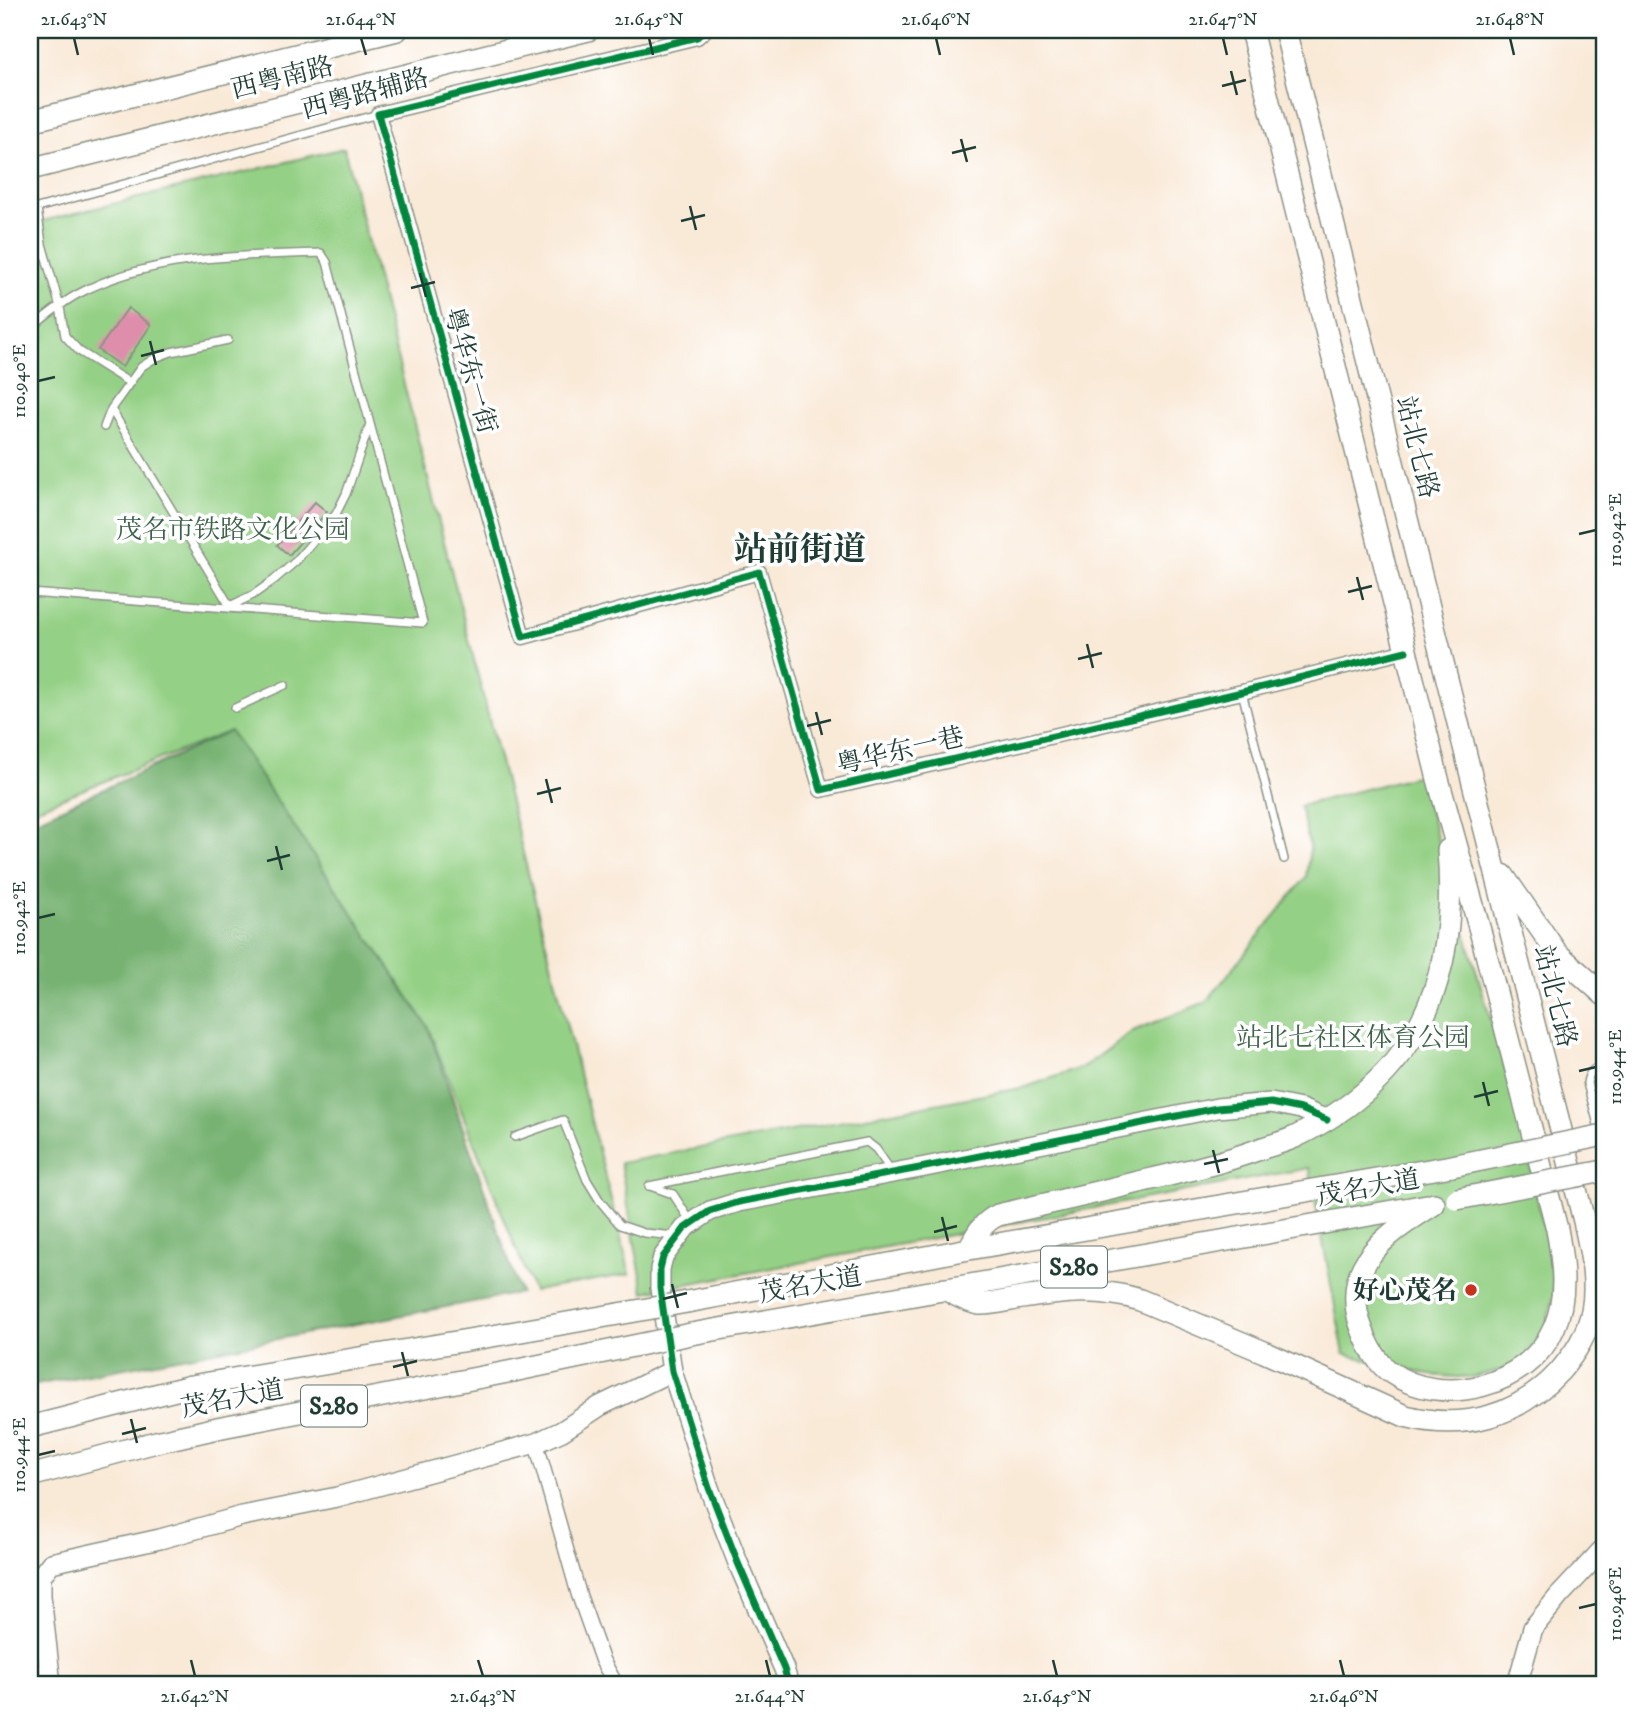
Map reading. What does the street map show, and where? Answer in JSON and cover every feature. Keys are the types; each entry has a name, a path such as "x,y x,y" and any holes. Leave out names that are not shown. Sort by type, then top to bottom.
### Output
{"main road":[{"name":"西粤南路","path":"30,121 397,30"},
{"name":"西粤南路","path":"30,169 588,30"},
{"path":"1251,30 1438,779 1557,1229 1564,1276 1560,1308 1549,1339 1538,1354 1512,1374 1470,1389 1433,1388 1395,1375 1380,1363 1371,1350 1357,1318 1358,1281 1371,1254 1388,1237 1434,1204"},
{"name":"站北七路","path":"945,1289 981,1304 1085,1292 1126,1295 1265,1352 1405,1416 1446,1423 1490,1416 1535,1396 1575,1354 1582,1342 1593,1308 1597,1243 1584,1220 1285,30"},
{"path":"1307,255 1339,247"},
{"path":"1374,520 1405,513"},
{"path":"969,1249 978,1231 998,1215 1204,1167 1293,1138 1341,1111 1370,1088 1399,1058 1420,1025 1442,967 1448,939 1450,876 1438,779"},
{"path":"1493,860 1557,953 1604,995"},
{"name":"茂名大道","path":"30,1427 191,1386 687,1302 969,1249 1452,1166 1604,1135"},
{"name":"茂名大道","path":"30,1476 222,1427 691,1334 1434,1204 1604,1171"}],"street":[{"name":"西粤路辅路","path":"379,114 697,37 705,30"},
{"name":"粤华东一街","path":"379,114 523,637"},
{"name":"粤华东一巷","path":"523,637 759,572 821,790 1406,651"},
{"path":"789,1685 709,1488 672,1371 660,1288 660,1269 663,1257 686,1230 710,1211 728,1204 1217,1108 1271,1103 1301,1109 1327,1120"},
{"path":"51,1685 41,1576 51,1563 160,1539 242,1516 337,1497 536,1443 562,1431 600,1406 672,1371"},
{"path":"536,1443 579,1595 602,1660 616,1685"},
{"path":"1517,1685 1534,1628 1559,1596 1604,1548"}],"lane":[{"name":"西粤路辅路","path":"42,244 37,208 379,114"},
{"path":"30,246 42,244 60,307 65,336 79,351 130,383"},
{"path":"30,329 76,295 161,265 222,258 321,253 327,262 423,622 30,593"},
{"path":"104,427 111,410 141,367 171,352 228,341"},
{"path":"111,410 230,607"},
{"path":"230,607 253,595 291,566 337,514 370,424"},
{"path":"235,708 285,685"},
{"path":"1242,692 1284,859"},
{"path":"1604,1065 1593,1069 1587,1083 1604,1147"},
{"path":"515,1137 563,1119 587,1180 600,1201 620,1225 644,1233 686,1230 673,1194 649,1186 867,1142 876,1149 893,1173"}],"green space":[{"name":"茂名市铁路文化公园","path":"344,148 630,1274 533,1291 427,1025 230,731 30,811 30,224"},
{"path":"230,731 427,1025 520,1293 30,1386 30,823"},
{"name":"站北七社区体育公园","path":"1419,775 1521,1123 1550,1257 1554,1294 1546,1327 1524,1358 1500,1371 1467,1378 1429,1375 1344,1354 1309,1168 644,1292 620,1163 1026,1087 1084,1067 1133,1031 1206,1002 1306,877 1310,848 1300,806"}],"building":[{"path":"128,308 151,325 122,367 98,350"},
{"path":"315,502 327,512 289,555 277,545"}],"cycle path":[{"path":"705,30 697,37 378,114 523,637 759,572 821,790 1406,651"},
{"path":"789,1685 709,1488 672,1371 660,1288 660,1269 663,1257 685,1228 710,1211 739,1202 1217,1108 1271,1103 1301,1109 1327,1120"}],"place":[{"name":"好心茂名","path":"1471,1290"}],"district":[{"name":"站前街道","path":"800,548"}]}
